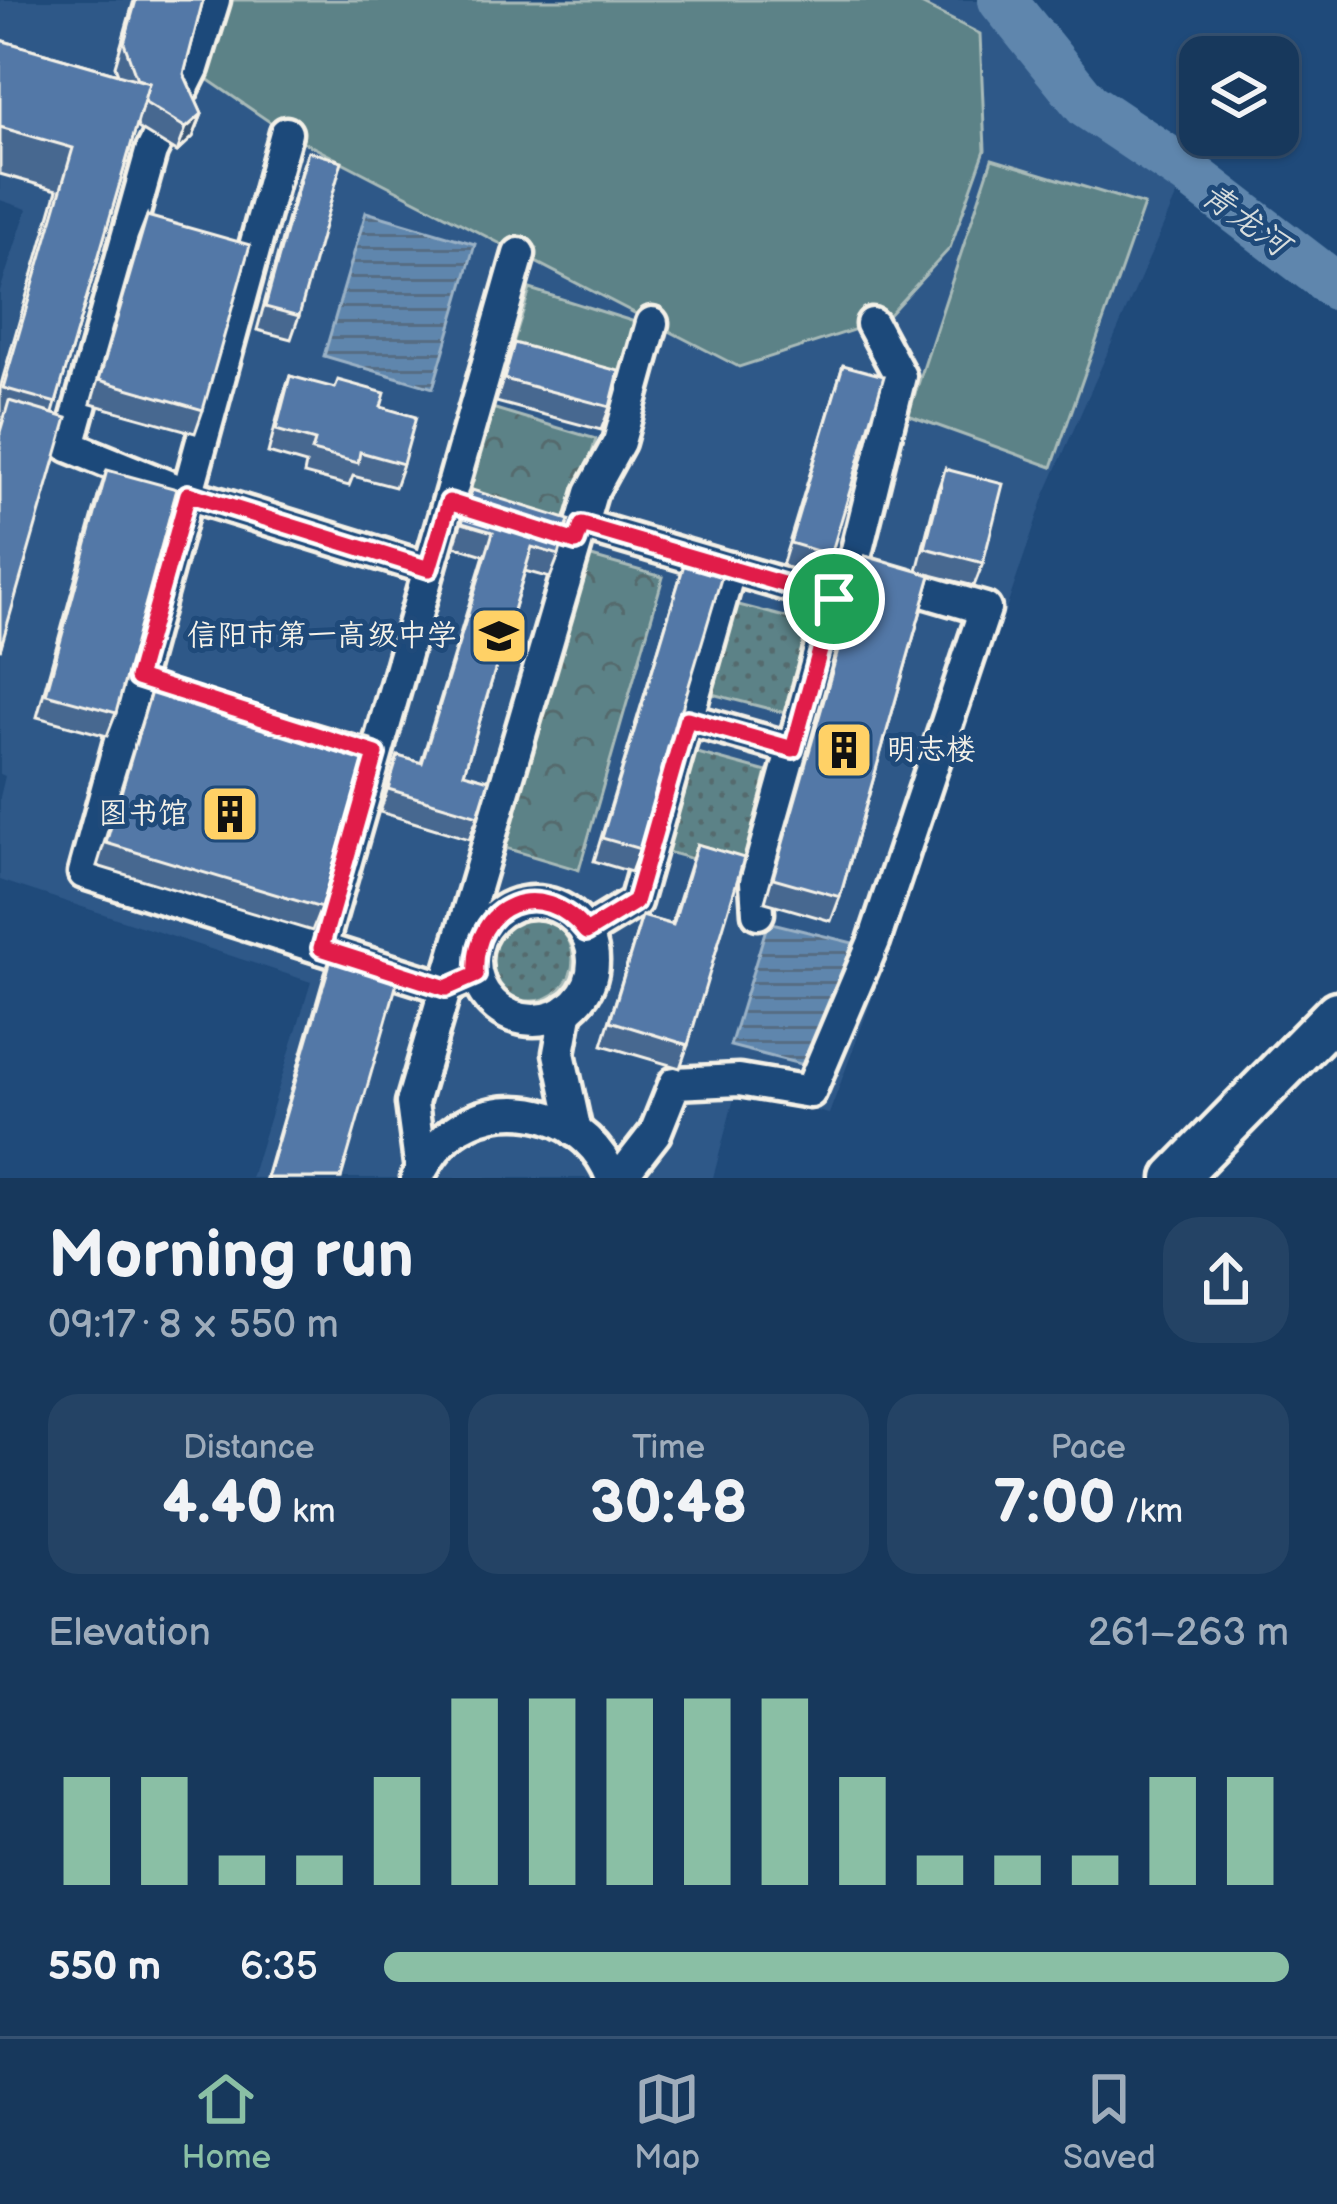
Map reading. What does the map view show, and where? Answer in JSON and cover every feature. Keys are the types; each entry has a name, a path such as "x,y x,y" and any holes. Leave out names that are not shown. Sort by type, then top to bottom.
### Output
{"main road":[{"path":"1175,1178 1337,1013"},
{"path":"1202,1178 1337,1046"}],"street":[{"path":"214,0 193,68 152,152 69,446 188,494 429,569"},
{"path":"286,133 188,494 148,681 84,873 446,988 476,975"},
{"path":"321,948 366,750 429,569 519,254"},
{"path":"419,1174 412,1103 572,534 620,442 652,322"},
{"path":"758,913 756,882 834,599 852,570 900,376 872,325"},
{"path":"449,502 484,513"},
{"path":"572,534 730,568 834,599"},
{"path":"586,932 635,902 730,568"},
{"path":"419,1174 431,1152 458,1127 490,1114 526,1111 560,1121 589,1141 616,1178 655,1133 675,1083 739,1080 810,1092 874,941 985,609 852,570"},
{"path":"687,719 793,749"},
{"path":"486,851 505,908"},
{"path":"523,902 560,907 586,932 593,969 586,989 567,1009 536,1021 516,1018 497,1009 483,993 474,954 480,936 505,908 523,902"},
{"path":"567,1009 559,1053 576,1132"}],"shaded area":[{"name":"信阳市第一高级中学","path":"0,0 1002,0 1087,105 1187,172 1044,497 898,929 829,1114 736,1091 713,1178 251,1178 311,982 0,880 0,797 5,776 0,774 0,291 27,209 0,200"},
{"path":"366,212 475,244 433,388 324,356"},
{"path":"768,922 853,943 808,1066 730,1046"}],"green space":[{"path":"227,0 913,0 980,34 985,150 950,248 884,320 739,367 286,133 204,77"},
{"path":"992,159 1144,205 1052,467 908,415"},
{"path":"530,289 635,322 614,389 509,356"},
{"path":"492,408 596,439 569,532 464,502"},
{"path":"588,556 663,577 579,870 505,848"},
{"path":"727,602 813,624 789,714 704,692"},
{"path":"683,749 767,772 741,872 656,849"},
{"path":"531,917 561,929 573,959 561,989 531,1001 501,989 489,959 501,929"}],"building":[{"path":"136,0 203,0 184,74 202,114 186,128 144,98 149,83 137,79 124,43"},
{"path":"0,40 149,83 56,403 3,388 73,148 0,127"},
{"path":"308,151 342,161 299,316 265,307"},
{"path":"147,216 250,245 203,410 99,380"},
{"path":"514,343 619,371 610,407 504,379"},
{"path":"843,365 884,376 831,555 790,543"},
{"path":"290,376 335,388 338,380 385,393 381,407 416,417 403,464 360,452 358,463 312,451 315,441 276,430"},
{"path":"9,401 67,418 0,650 0,432"},
{"path":"945,469 1003,484 983,563 925,548"},
{"path":"107,470 177,489 116,713 46,694"},
{"path":"472,490 569,520 559,555 532,547 464,773 489,780 478,816 388,789 398,756 422,763 493,532 462,523"},
{"path":"688,551 726,562 640,849 602,838"},
{"name":"明志楼","path":"865,556 931,575 840,897 773,878"},
{"name":"图书馆","path":"156,675 371,739 321,908 106,843"},
{"path":"697,844 744,858 688,1045 610,1021 642,916 673,925"},
{"path":"334,949 401,969 341,1178 267,1178"}],"waterway":[{"name":"青龙河","path":"1002,0 1087,105 1187,172 1337,287"}],"place":[{"name":"信阳市第一高级中学","path":"499,636"},
{"name":"明志楼","path":"844,750"},
{"name":"图书馆","path":"230,814"}],"route":[{"path":"188,494 429,569 449,502 576,542 582,525 834,599 793,749 687,719 635,902 586,932 560,907 523,902 505,908 480,936 474,954 476,975 446,988 321,948 376,754 137,678 188,494"}]}
